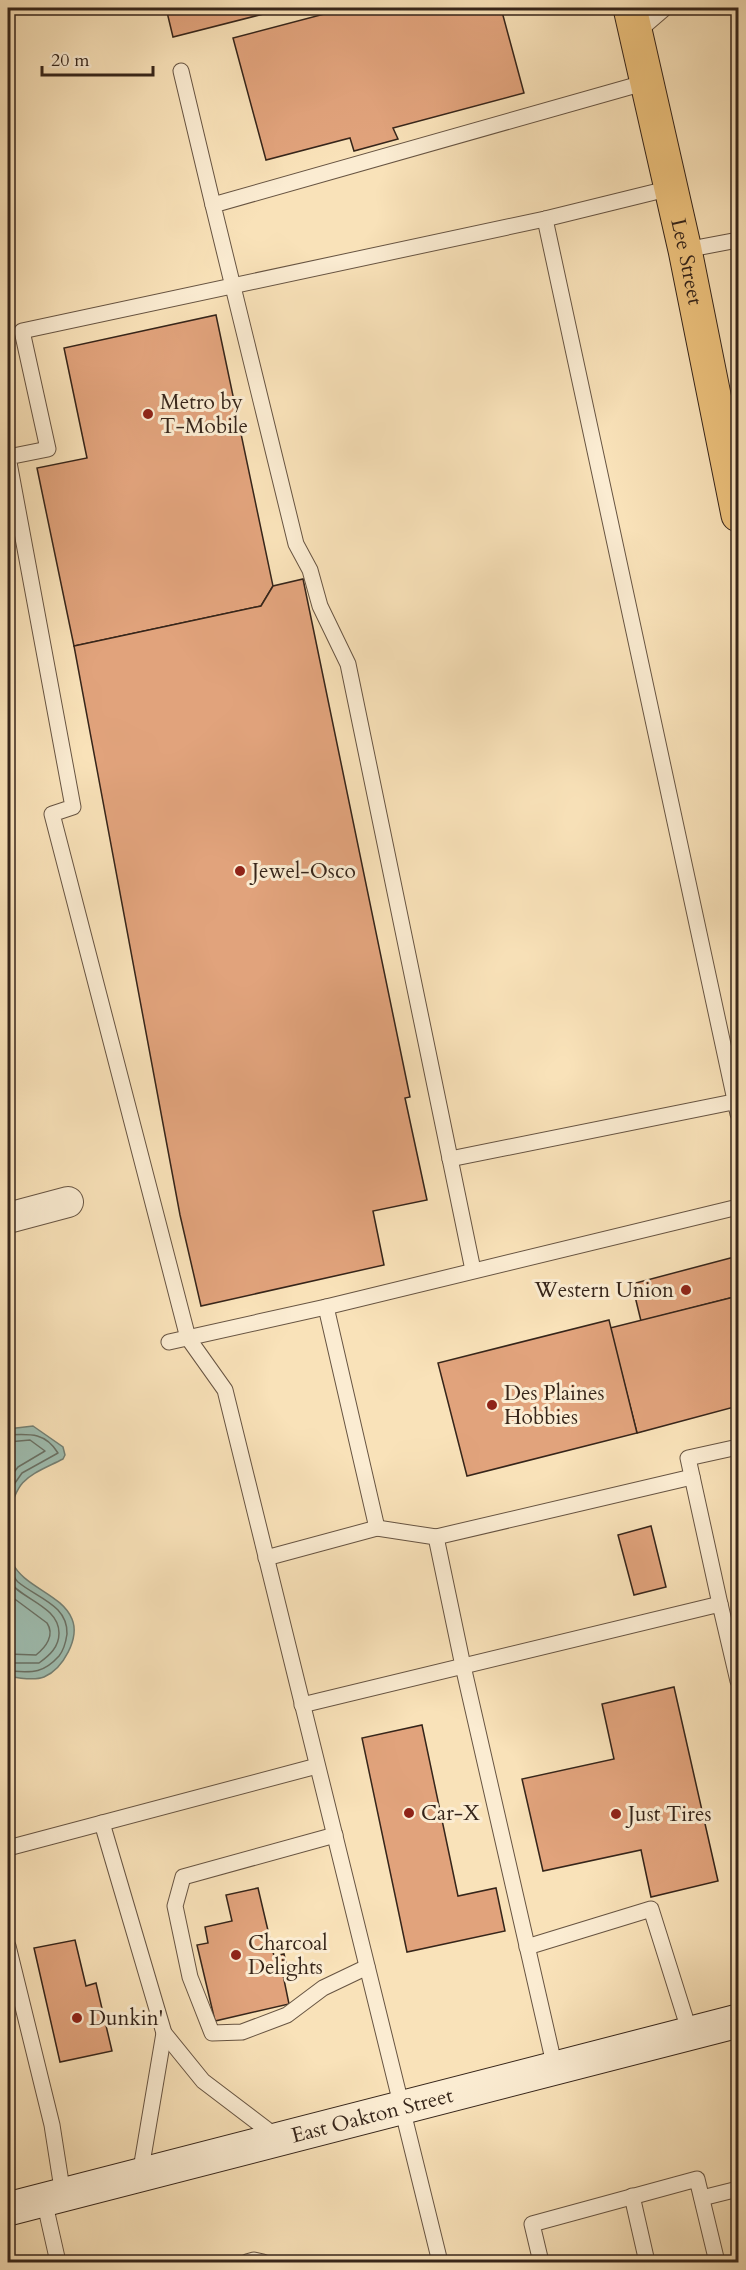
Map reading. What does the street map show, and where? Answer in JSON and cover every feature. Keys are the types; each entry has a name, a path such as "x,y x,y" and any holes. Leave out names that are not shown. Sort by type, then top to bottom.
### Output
{"main road":[{"name":"Lee Street","path":"633,20 685,250 738,515"},
{"name":"East Oakton Street","path":"8,2209 738,2021"}],"street":[{"path":"8,1218 68,1202"}],"lane":[{"path":"633,20 665,8"},
{"path":"181,71 231,285 296,544 310,570 320,606 348,663 473,1270"},
{"path":"213,205 647,82"},
{"path":"440,2262 225,1390 188,1338 52,813 73,807 8,458 48,449 22,331 545,219 671,188"},
{"path":"450,1159 738,1105 545,219"},
{"path":"685,250 738,240"},
{"path":"169,1342 326,1307 738,1207"},
{"path":"326,1307 377,1528"},
{"path":"738,1447 688,1458 738,1681"},
{"path":"266,1558 377,1528 436,1537 692,1477"},
{"path":"436,1537 463,1666 555,2068"},
{"path":"302,1705 720,1604"},
{"path":"8,1848 317,1766"},
{"path":"102,1823 164,2033 203,2080 278,2138"},
{"path":"334,1835 183,1878 175,1906 190,1977 212,2033 242,2032 286,2015 323,1988 367,1967"},
{"path":"527,1947 651,1909 690,2033"},
{"path":"8,1946 52,2125 58,2262"},
{"path":"140,2175 164,2033"},
{"path":"541,2262 532,2224 697,2179 717,2262"},
{"path":"702,2198 738,2189"},
{"path":"632,2196 647,2262"},
{"path":"247,2262 254,2260 263,2262"}],"water":[{"path":"33,1426 63,1447 65,1455 63,1459 25,1480 15,1494 8,1519 8,1429"},
{"path":"8,1535 11,1559 17,1571 60,1603 67,1610 74,1627 72,1644 63,1660 51,1673 40,1678 26,1679 8,1676"}],"building":[{"path":"166,8 287,8 173,37"},
{"path":"347,8 501,8 524,93 393,128 398,139 354,151 350,138 266,160 233,38"},
{"path":"216,315 273,586 261,606 74,646 37,468 87,458 64,348"},
{"name":"Jewel-Osco","path":"303,579 410,1097 405,1098 427,1200 373,1211 384,1265 201,1306 180,1215 74,646 261,606 273,586"},
{"name":"Western Union","path":"738,1256 738,1296 641,1321 632,1284"},
{"path":"738,1296 738,1406 637,1433 610,1328"},
{"path":"609,1320 637,1433 467,1476 438,1363"},
{"path":"651,1526 666,1587 634,1595 618,1535"},
{"name":"Just Tires","path":"674,1687 718,1881 651,1897 641,1850 543,1871 522,1779 614,1759 602,1704"},
{"name":"Car-X","path":"422,1725 458,1896 496,1888 505,1931 407,1952 362,1738"},
{"name":"Charcoal Delights","path":"258,1888 274,1956 284,1954 287,1968 282,1970 289,2004 215,2021 197,1945 208,1943 205,1927 232,1921 226,1895"},
{"name":"Dunkin'","path":"75,1940 86,1986 96,1983 112,2051 60,2062 34,1948"}],"place":[{"name":"Metro by T-Mobile","path":"148,414"},
{"name":"Jewel-Osco","path":"240,871"},
{"name":"Western Union","path":"686,1290"},
{"name":"Des Plaines Hobbies","path":"492,1405"},
{"name":"Car-X","path":"409,1813"},
{"name":"Just Tires","path":"616,1814"},
{"name":"Charcoal Delights","path":"236,1955"},
{"name":"Dunkin'","path":"77,2018"}]}
